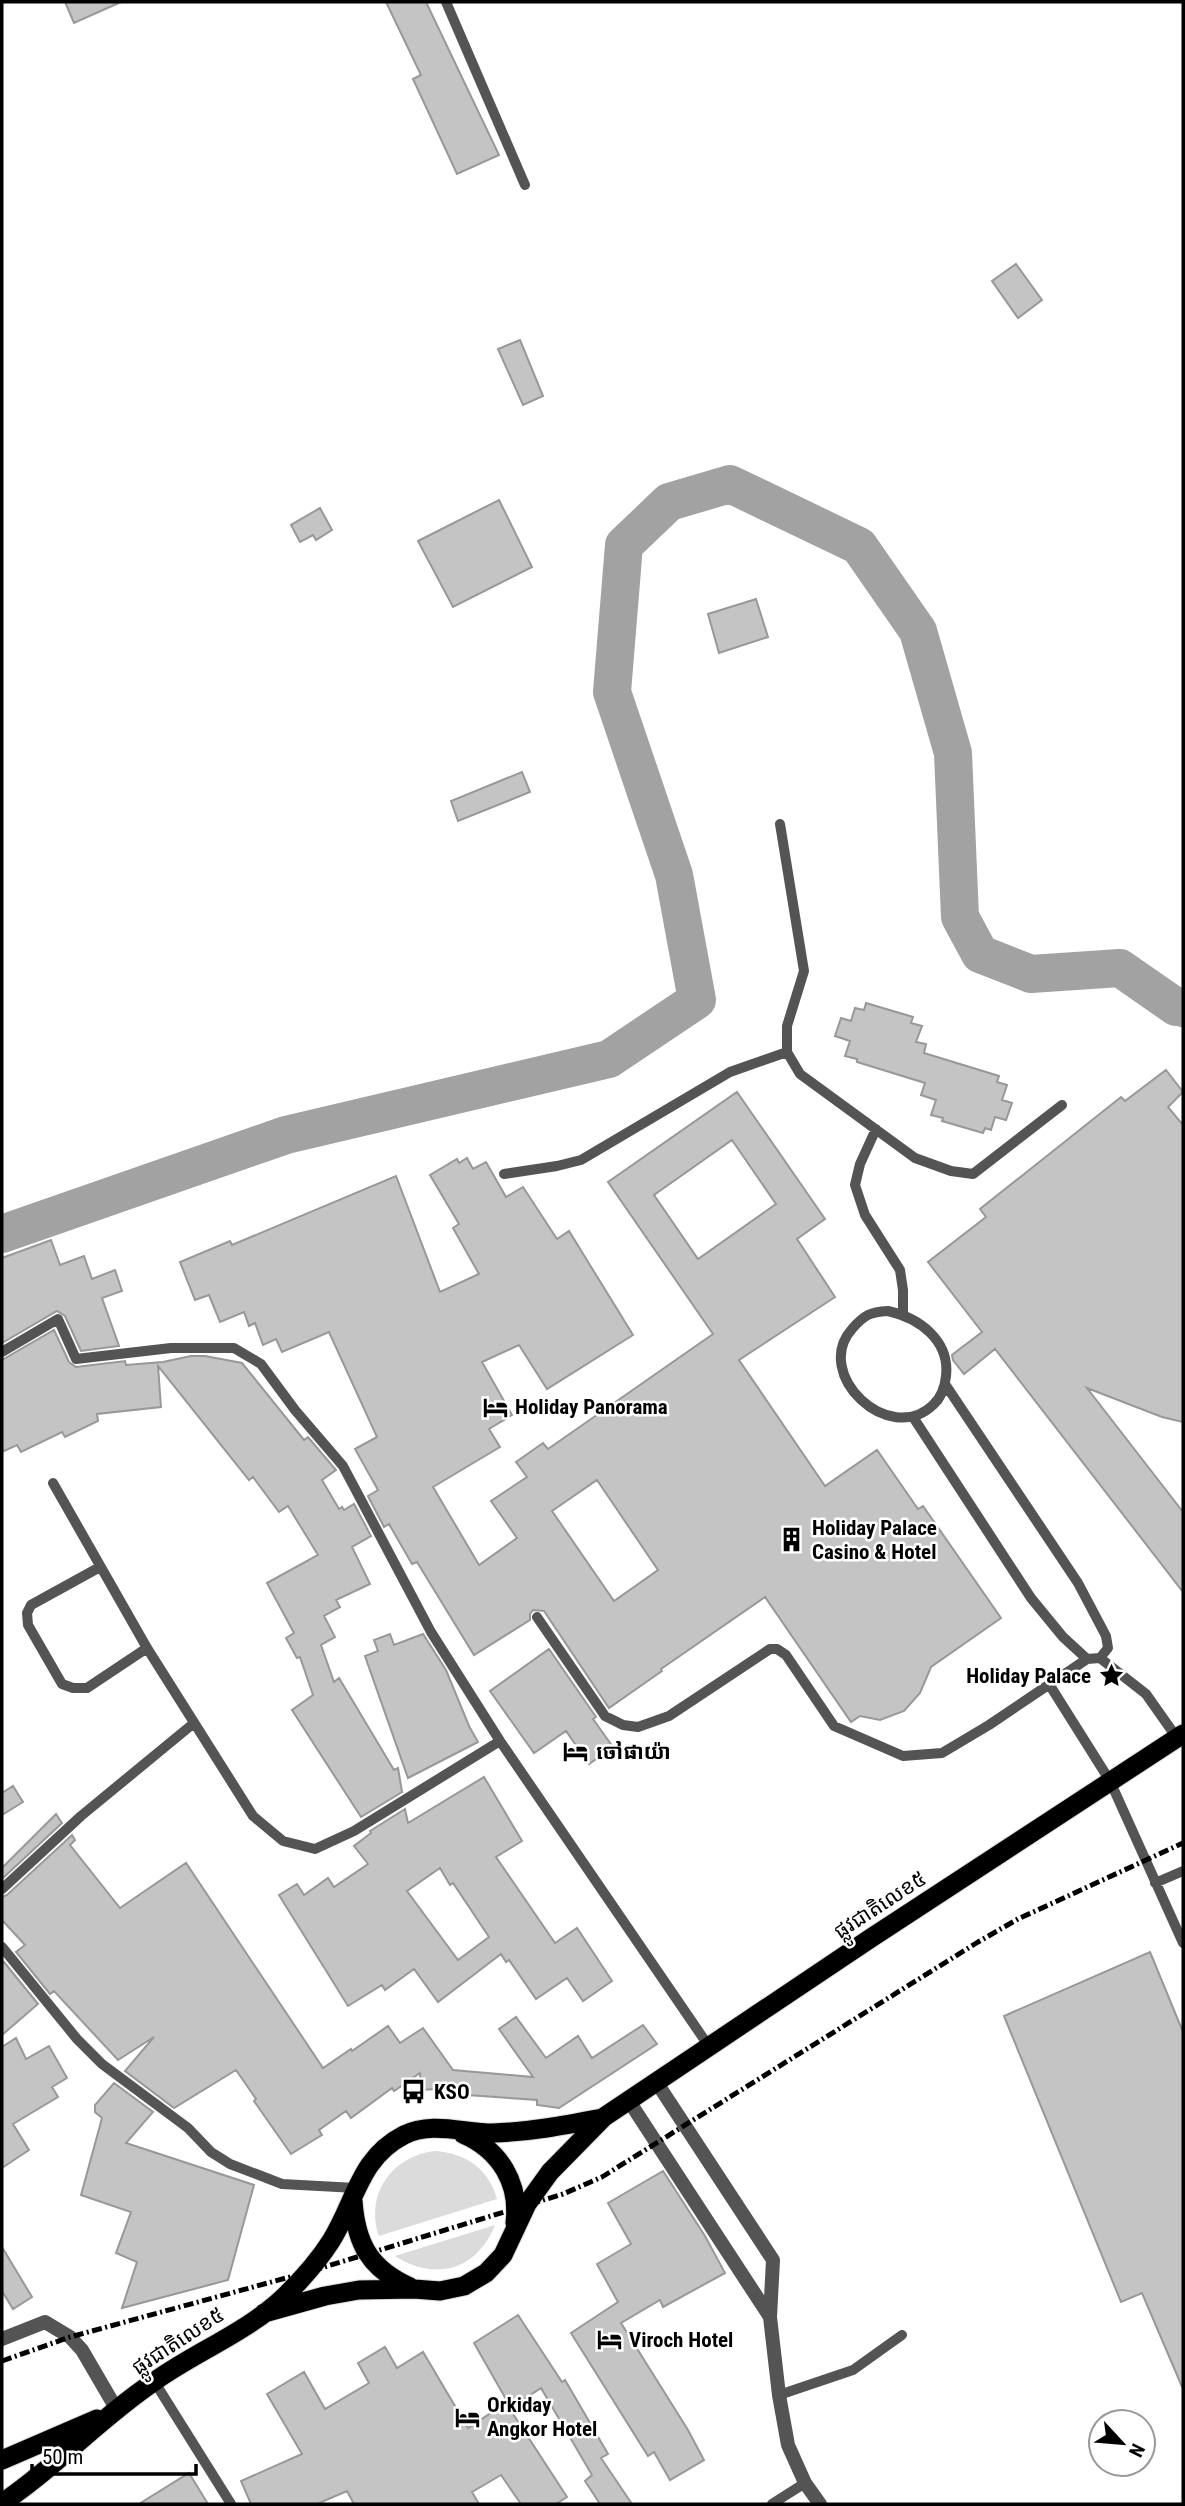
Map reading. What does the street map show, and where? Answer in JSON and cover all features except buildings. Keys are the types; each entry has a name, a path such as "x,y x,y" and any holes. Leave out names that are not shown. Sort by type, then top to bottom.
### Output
{"highway":[{"name":"ផ្លូវជាតិលេខ៥","path":"264,2313 325,2296 359,2290 440,2291 464,2286 486,2273 503,2255 527,2204 550,2172 604,2117 1180,1736"},
{"name":"ផ្លូវជាតិលេខ៥","path":"2,2503 154,2381 264,2313 285,2296 308,2272 330,2242 368,2164 385,2146 424,2128 491,2133 555,2128 604,2117"},
{"name":"ផ្លូវជាតិលេខ៥","path":"455,2131 479,2141 499,2158 512,2181 516,2208 513,2233"},
{"path":"355,2194 355,2223 367,2254 391,2278 414,2289"},
{"name":"ផ្លូវជាតិលេខ៥","path":"2,2460 117,2410"}],"street":[{"path":"657,2083 774,2260 771,2317 779,2395 788,2445 805,2483 820,2504"},
{"path":"628,2101 771,2317"},
{"path":"2,2339 45,2322 70,2337 82,2350 117,2410"}],"lane":[{"path":"446,2 524,186"},
{"path":"780,824 804,971 788,1026 786,1052 800,1074 915,1158 951,1171 973,1174 1062,1105"},
{"path":"504,1174 580,1160 730,1072 786,1052"},
{"path":"876,1129 860,1164 855,1185 865,1215 900,1270 903,1314"},
{"path":"871,1312 903,1314 920,1323 941,1344 947,1367 945,1384 940,1399 926,1412 909,1419 875,1410 860,1399 849,1385 842,1368 840,1353 844,1338 871,1312"},
{"path":"2,1352 58,1319 76,1359 171,1348 234,1348 261,1364 295,1410 344,1466 430,1632 500,1741 710,2048"},
{"path":"945,1384 1078,1583 1106,1636 1108,1648 1100,1658"},
{"path":"913,1417 1031,1598 1063,1637 1087,1659"},
{"path":"53,1483 147,1648 253,1816 284,1841 315,1849 354,1831 500,1741"},
{"path":"100,1567 32,1605 27,1613 29,1625 62,1684 86,1688 147,1648"},
{"path":"537,1617 605,1716 623,1726 638,1727 669,1716 770,1650 777,1649 786,1655 834,1726 904,1756 942,1753 1087,1659 1100,1658 1146,1694 1180,1736"},
{"path":"1049,1684 1111,1781 1183,1943"},
{"path":"2,1889 80,1816 194,1723"},
{"path":"1155,1883 1183,1871"},
{"path":"2,1947 85,2048 102,2064 188,2128 211,2152 230,2164 282,2184 355,2194"},
{"path":"779,2395 853,2370 902,2335"},
{"path":"154,2381 230,2504"},
{"path":"772,2504 805,2483"}],"shaded area":[{"path":"435,2151 457,2155 475,2164 488,2179 497,2199 379,2236 376,2206 379,2192 386,2180 406,2160"},
{"path":"495,2225 478,2252 454,2267 425,2268 395,2256"}],"waterway":[{"path":"2,1234 286,1135 609,1059 697,1000 674,875 612,692 624,545 669,502 730,484 859,546 918,631 953,753 960,917 980,954 1031,974 1120,968 1176,1007 1183,1007"},
{"path":"1176,1007 1183,1016"}],"railway":[{"path":"2,2361 70,2337 308,2272 563,2194 602,2177 1018,1919 1183,1843"}],"place":[{"name":"Holiday Panorama","path":"495,1407"},
{"name":"Holiday Palace Casino & Hotel","path":"792,1540"},
{"name":"Holiday Palace","path":"1111,1676"},
{"name":"ចៅផាយ៉ា","path":"576,1752"},
{"name":"KSO","path":"414,2092"},
{"name":"Viroch Hotel","path":"609,2340"},
{"name":"Orkiday Angkor Hotel","path":"467,2417"}]}
